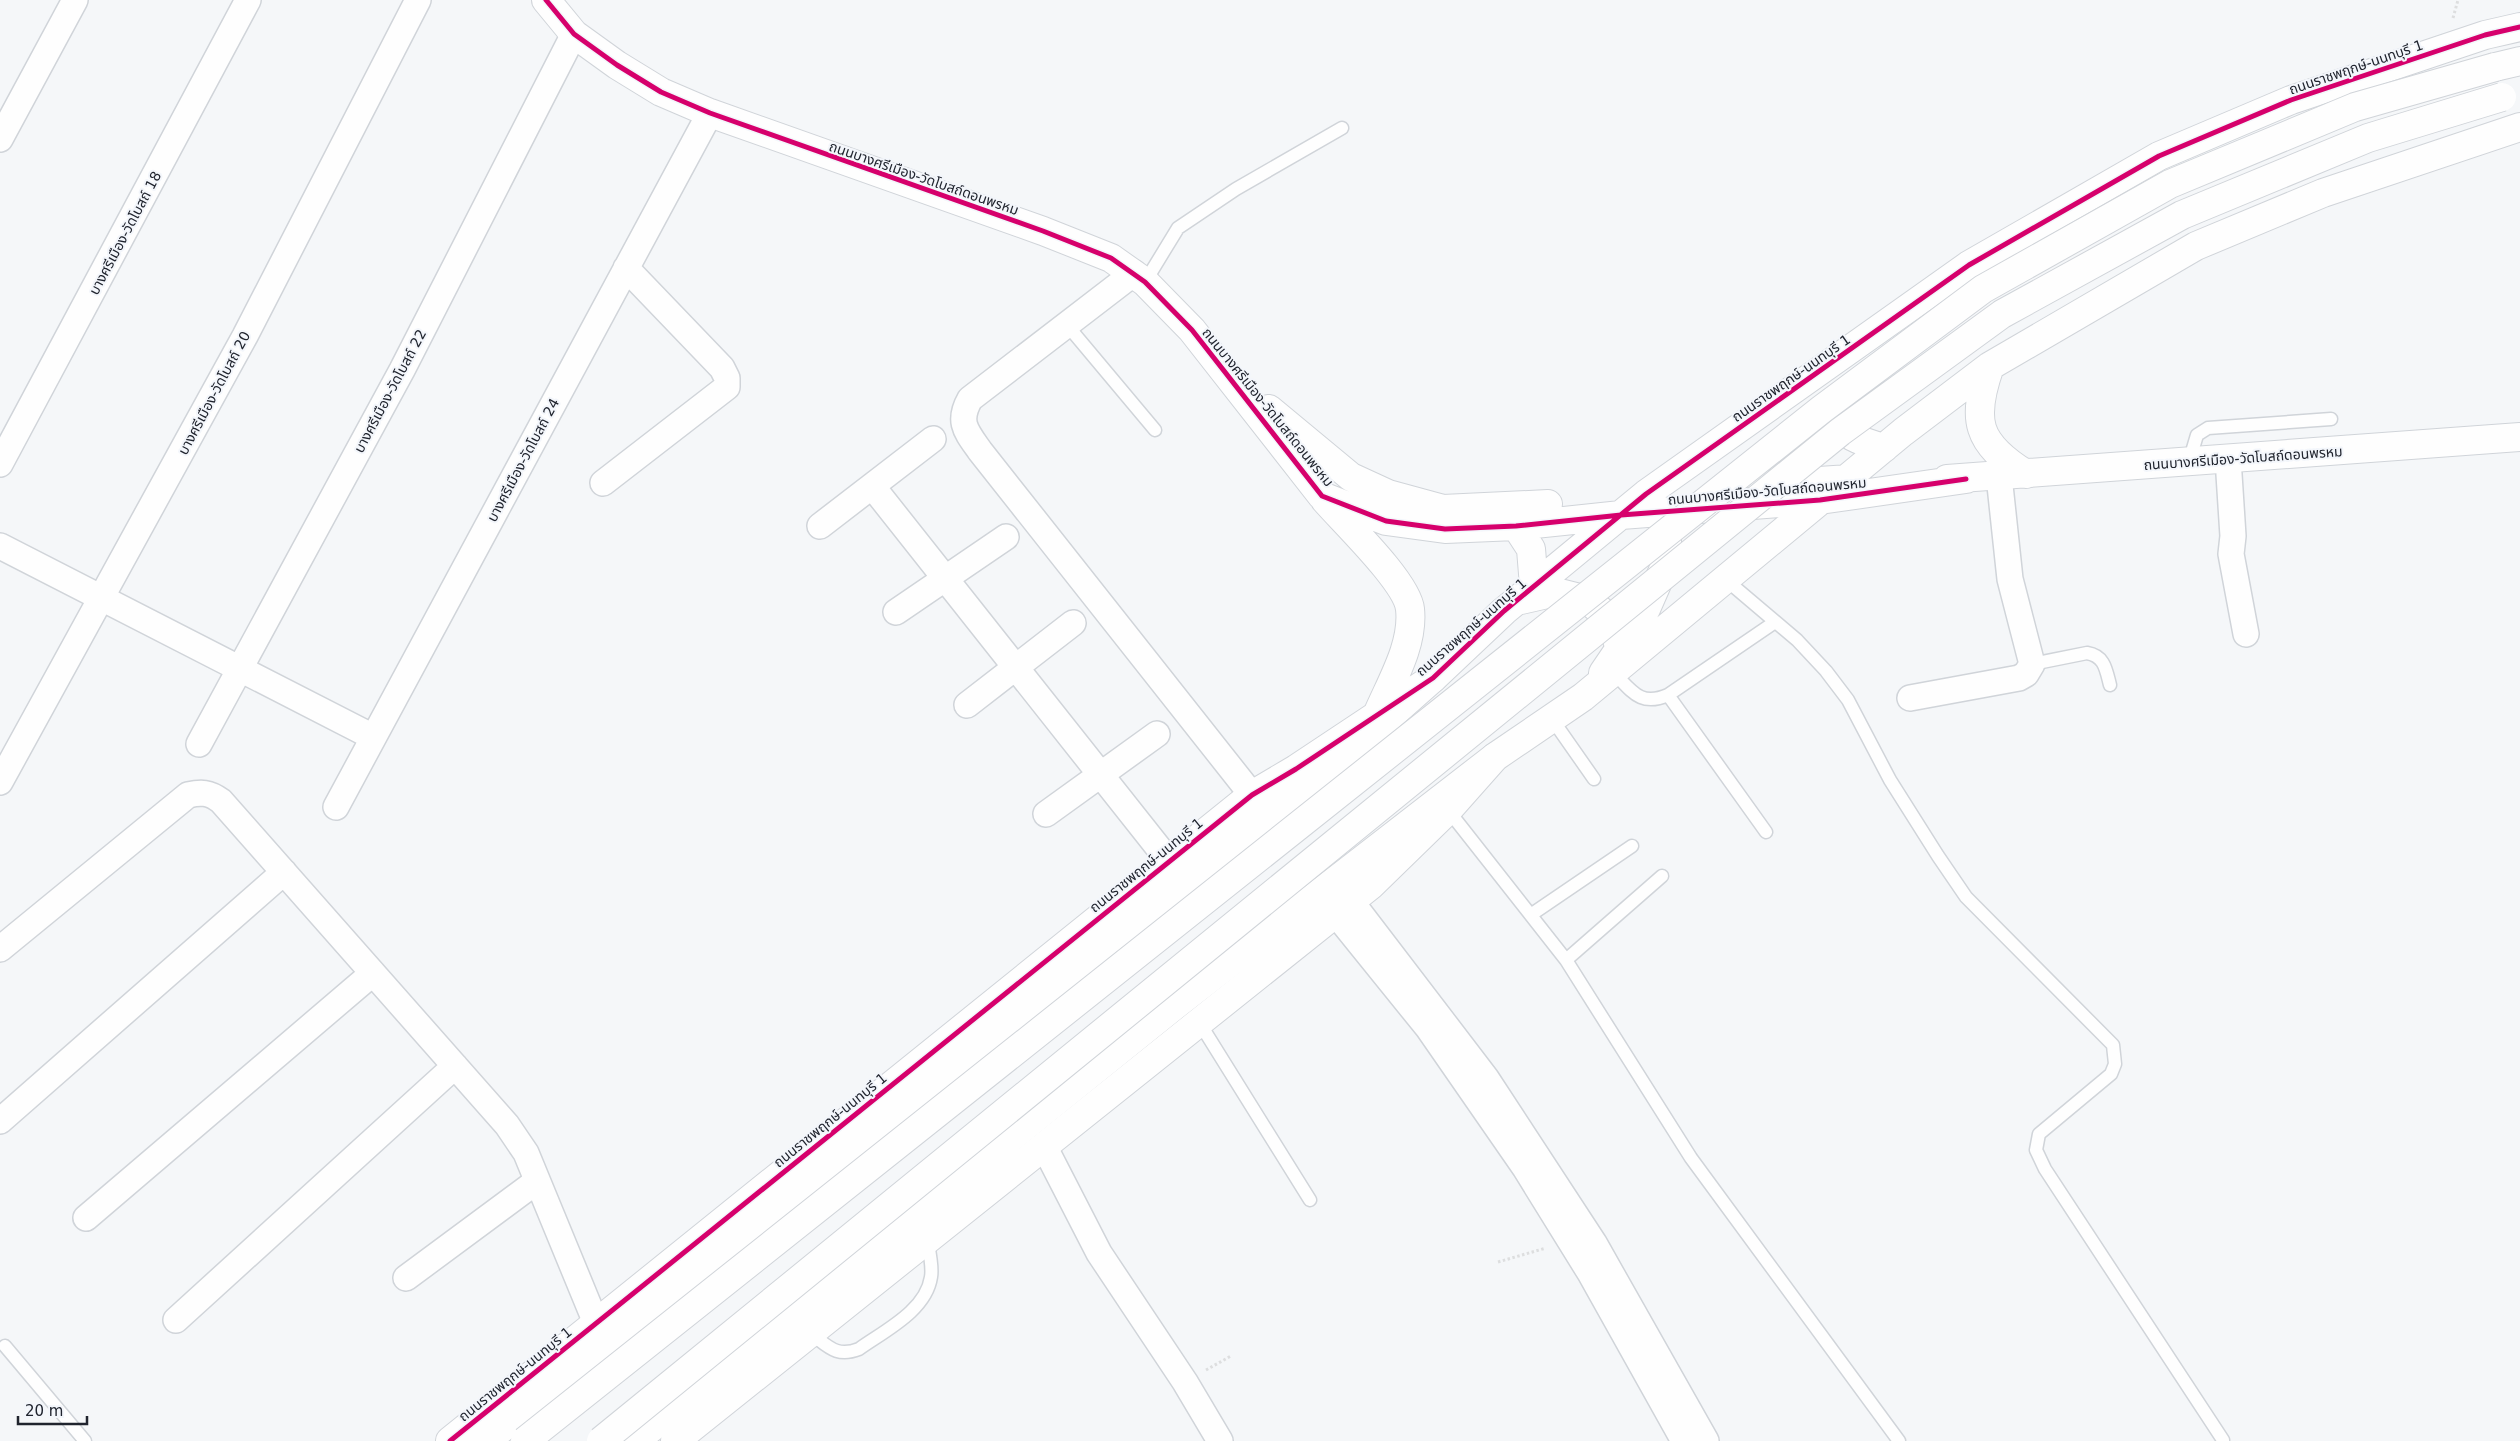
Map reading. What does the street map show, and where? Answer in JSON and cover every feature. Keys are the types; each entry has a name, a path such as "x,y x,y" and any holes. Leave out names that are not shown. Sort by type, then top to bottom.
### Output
{"street":[{"path":"0,139 75,0"},
{"name":"บางศรีเมือง-วัดโบสถ์ 18","path":"0,464 248,0"},
{"name":"บางศรีเมือง-วัดโบสถ์ 20","path":"0,782 249,328 418,0"},
{"name":"ถนนบางศรีเมือง-วัดโบสถ์ดอนพรหม","path":"546,0 574,34 617,65 661,92 710,113 1043,231 1111,258 1139,278 1192,330 1322,496 1386,521 1445,529 1516,526 1621,515 1820,500 1999,476 2520,437"},
{"name":"ถนนราชพฤกษ์-นนทบุรี 1","path":"450,1441 1252,795 1433,678 1526,594 1646,494 1969,265 2159,156 2291,100 2485,35 2520,27"},
{"name":"บางศรีเมือง-วัดโบสถ์ 22","path":"199,744 402,370 574,34"},
{"path":"525,1441 1814,415 1983,289 2170,184 2355,107 2507,64"},
{"path":"601,1441 1840,432 2002,314 2182,215 2368,138 2511,95"},
{"name":"บางศรีเมือง-วัดโบสถ์ 24","path":"336,807 710,113"},
{"path":"635,1441 1174,1006 1495,757 1552,719 1590,690 1617,660 1726,579 1884,448 1990,366 2196,246 2323,192 2520,127"},
{"path":"603,483 727,387 727,378 722,368 626,268"},
{"path":"1139,278 1067,325 970,399 962,413 965,428 980,452 1252,795"},
{"path":"1828,365 1825,397 1832,420 1856,439 1884,448"},
{"path":"1990,366 1981,390 1979,419 1986,439 2003,460 2026,474"},
{"name":"ถนนบางศรีเมือง-วัดโบสถ์ดอนพรหม","path":"1229,376 1351,477 1388,494 1443,509 1513,507 1646,494 1847,479 1966,479"},
{"path":"820,526 933,439"},
{"path":"2228,459 2233,536 2232,554 2246,634"},
{"path":"1910,698 2019,678 2026,674 2032,664 2010,579 1999,476"},
{"path":"872,486 1169,861"},
{"path":"1617,660 1646,609 1667,561 1667,512 1646,494"},
{"path":"1322,496 1401,586 1410,608 1408,638 1377,715"},
{"path":"1516,526 1531,550 1526,594 1556,592 1588,600 1609,618 1617,660"},
{"path":"896,612 1006,537"},
{"path":"0,546 373,737"},
{"path":"967,705 1073,623"},
{"path":"486,1441 1115,935 1328,772 1433,678"},
{"path":"1046,814 1156,734"},
{"path":"675,1441 1370,885 1448,810 1495,757"},
{"path":"0,949 188,795 201,792 213,795 221,801 507,1124 526,1153 596,1323"},
{"path":"0,1121 284,872"},
{"path":"1342,907 1524,1168 1570,1241 1684,1441"},
{"path":"1342,907 1486,1078 1594,1243 1706,1441"},
{"path":"86,1218 373,973"},
{"path":"176,1320 455,1066"},
{"path":"1044,1146 1099,1253 1185,1382 1220,1441"},
{"path":"406,1278 537,1181"}],"lane":[{"path":"1139,278 1178,228 1236,189 1342,128"},
{"path":"1067,325 1155,430"},
{"path":"2189,462 2197,435 2208,428 2331,419"},
{"path":"1726,579 1797,640 1848,700 1890,780 1966,896 2113,1045 2115,1064 2111,1074 2039,1134 2036,1150 2045,1169 2223,1440"},
{"path":"1617,660 1639,698 1655,701 1668,695 1775,622"},
{"path":"2032,664 2087,653 2096,654 2104,662 2110,686"},
{"path":"1668,695 1766,832"},
{"path":"1552,719 1594,780"},
{"path":"1448,810 1532,914 1566,960 1691,1158 1899,1441"},
{"path":"1532,914 1632,846"},
{"path":"1566,960 1662,876"},
{"path":"1199,1022 1310,1200"},
{"path":"810,1333 838,1353 849,1354 859,1350 914,1309 928,1288 932,1276 928,1239"},
{"path":"5,1346 85,1441"}],"path":[{"path":"2451,25 2458,0"},
{"path":"1498,1262 1570,1241"},
{"path":"1185,1382 1231,1356"}],"cycle path":[{"path":"546,0 574,34 617,65 661,92 710,113 1043,231 1111,258 1145,282 1192,330 1322,496 1386,521 1445,529 1516,526 1621,515 1820,500 1966,479"},
{"path":"450,1441 1252,795 1296,769 1433,678 1504,611 1646,494 1969,265 2159,156 2291,100 2485,35 2520,27"}]}
